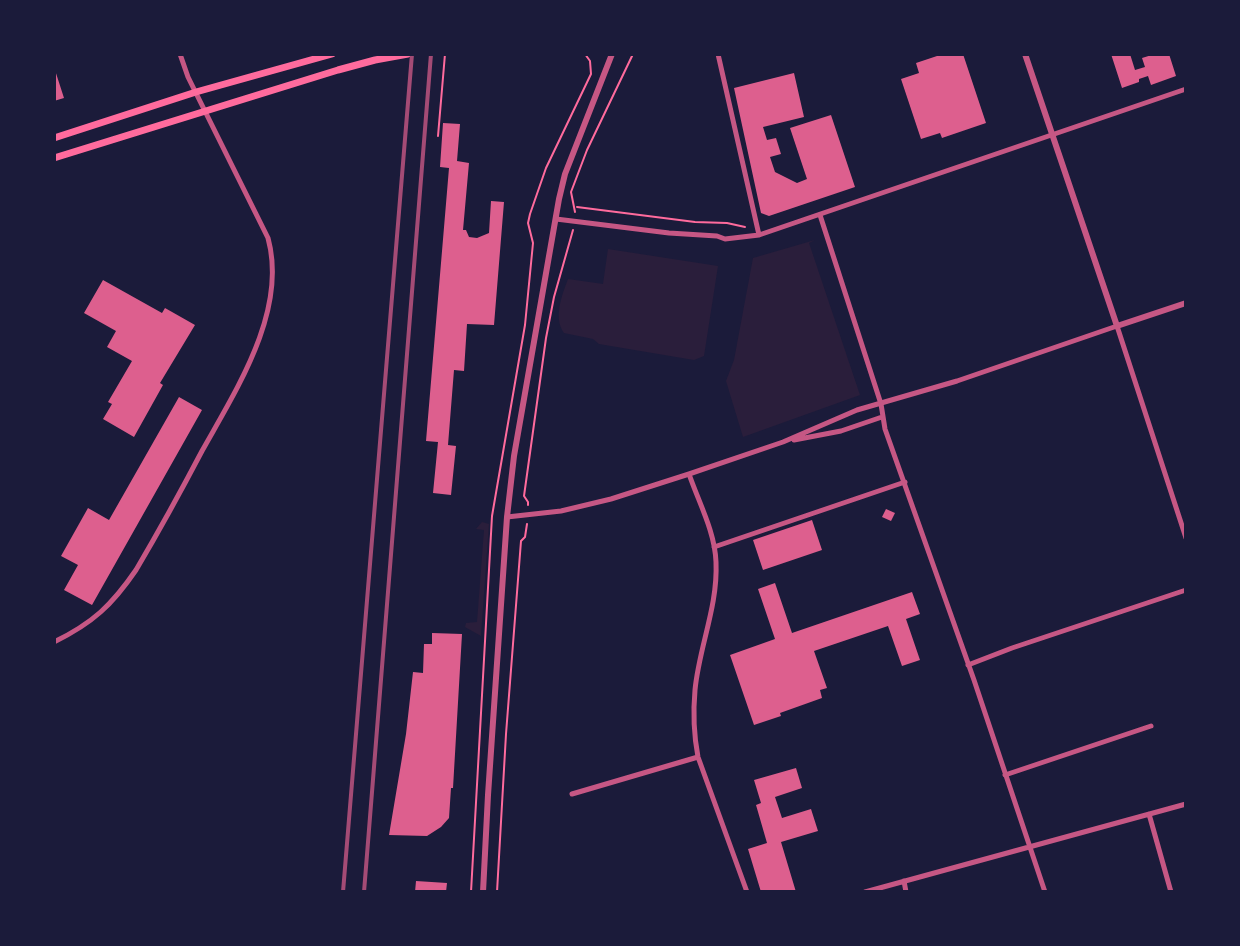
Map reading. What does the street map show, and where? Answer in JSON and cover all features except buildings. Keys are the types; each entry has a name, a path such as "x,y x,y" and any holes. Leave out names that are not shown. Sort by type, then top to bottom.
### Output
{"main road":[{"path":"54,138 196,92 332,54"},
{"path":"54,158 338,70 408,54"}],"street":[{"path":"54,642 99,615 136,570 248,367 265,321 273,267 268,238 180,54"},
{"path":"483,892 507,517 517,441 565,174 612,54"},
{"path":"718,54 759,235"},
{"path":"1025,54 1186,538"},
{"path":"556,219 725,239 759,235 1186,89"},
{"path":"820,215 881,404 882,417 1045,892"},
{"path":"507,517 561,511 611,499 783,442 857,410 957,381 1186,303"},
{"path":"783,442 841,431 882,417"},
{"path":"689,474 714,547 716,580 712,614 695,689 695,740 698,757 747,892"},
{"path":"714,547 905,482"},
{"path":"968,665 1186,590"},
{"path":"1005,775 1151,726"},
{"path":"572,794 698,757"},
{"path":"865,892 1186,804"},
{"path":"1149,814 1171,892"},
{"path":"904,881 906,892"}],"path":[{"path":"438,136 445,54"},
{"path":"471,892 492,516 525,325 533,243 528,223 546,168 591,74 590,61 585,54"},
{"path":"633,54 587,150 571,192 576,207 742,227"},
{"path":"528,502 524,496 546,338 554,297 573,234"},
{"path":"497,892 511,663 521,541 525,537"}],"shaded area":[{"path":"815,240 809,243 860,395 743,437 726,381 734,360 753,258"},
{"path":"608,249 718,266 704,356 694,360 599,344 593,339 564,333 559,314 568,279 603,284"},
{"path":"482,522 489,524 481,636 465,627 466,623 477,622 484,530 476,529"}],"railway":[{"path":"343,892 412,54"},
{"path":"364,892 431,54"}]}
